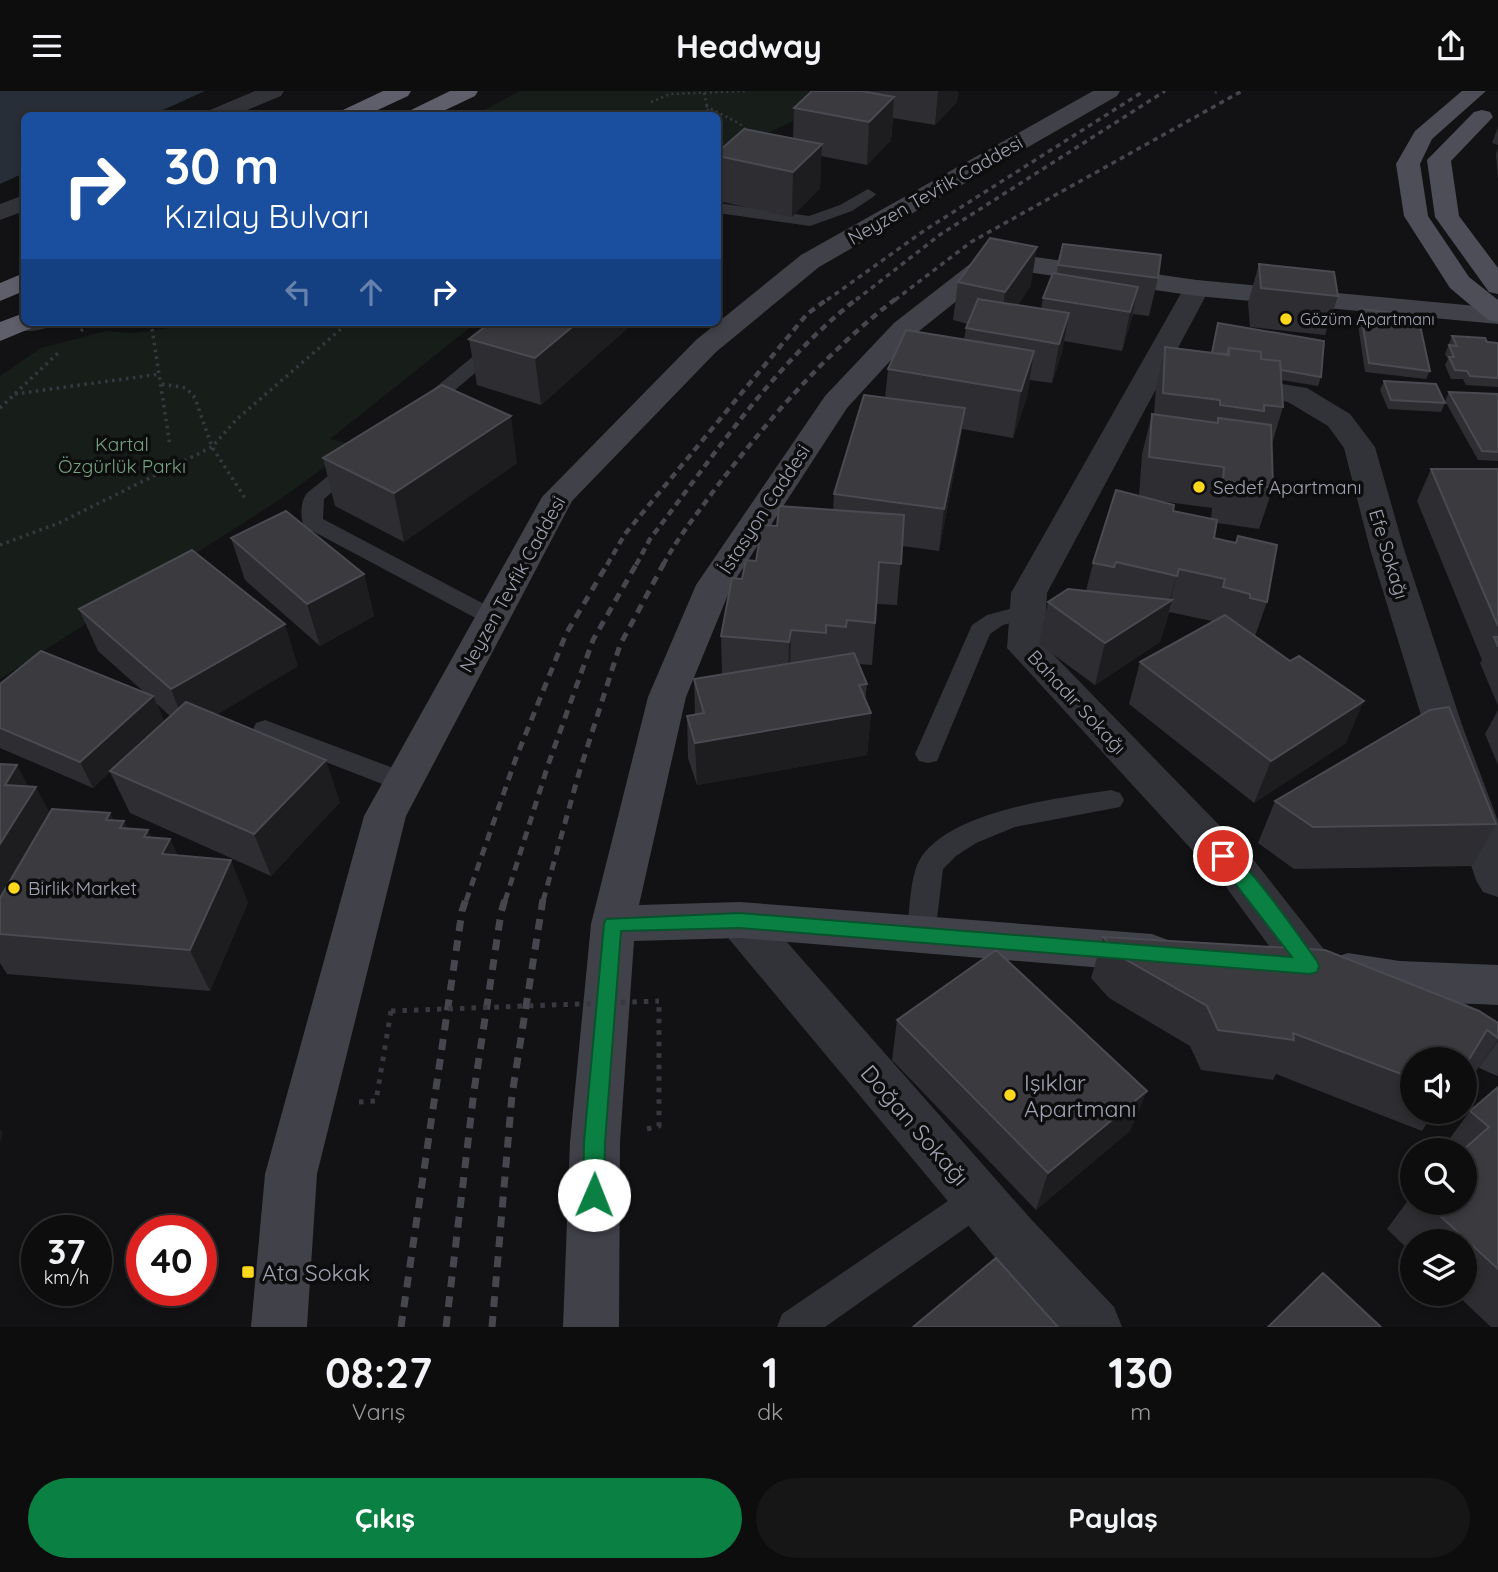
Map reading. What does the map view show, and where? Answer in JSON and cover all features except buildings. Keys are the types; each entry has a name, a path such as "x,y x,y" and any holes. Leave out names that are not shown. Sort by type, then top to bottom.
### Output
{"highway":[{"path":"357,112 400,91"},
{"path":"429,112 467,91"},
{"path":"0,293 21,282"}],"main road":[{"path":"1475,91 1423,136 1408,164 1416,216 1459,282 1498,315"},
{"path":"1498,100 1439,160 1447,217 1498,286"}],"street":[{"path":"225,112 273,91"},
{"name":"Neyzen Tevfik Caddesi","path":"279,1327 291,1174 385,816 558,497 706,345 810,261 1109,91"},
{"path":"0,213 21,203"},
{"name":"İstasyon Caddesi","path":"591,1327 595,1142 613,924 667,697 714,585 836,402 904,329 993,259 1197,288 1498,315"},
{"name":"Bahadır Sokağı","path":"1197,288 1029,593 1024,648 1241,875 1310,966"},
{"name":"Efe Sokağı","path":"1149,377 1194,380 1296,394 1339,420 1359,447 1387,549 1438,712 1498,880"},
{"path":"613,924 740,920 1185,956"},
{"name":"Doğan Sokağı","path":"740,920 979,1199 1094,1327"},
{"path":"1254,962 1310,966 1400,980 1498,985"},
{"path":"1400,980 1498,1055"}],"lane":[{"path":"721,208 810,221 846,208 868,194"},
{"path":"410,418 521,326"},
{"path":"367,453 314,497 312,522 493,618"},
{"path":"928,754 980,630 995,620 1028,611"},
{"path":"265,729 403,782"},
{"path":"920,935 930,865 964,835 1058,808 1111,800"},
{"path":"795,1327 979,1199"}],"path":[{"path":"663,91 670,94"},
{"path":"651,102 670,94 746,91"},
{"path":"704,92 708,112"},
{"path":"706,106 717,112"},
{"path":"721,114 740,124 750,136"},
{"path":"72,340 86,326"},
{"path":"152,326 170,446"},
{"path":"0,545 59,523 212,447 236,420 344,326"},
{"path":"0,408 62,349"},
{"path":"15,394 63,385 160,374"},
{"path":"162,384 186,388 195,398 212,447 247,501"},
{"path":"376,1101 391,1011 659,1001 659,1126"}],"green space":[{"path":"520,91 856,91 721,156 721,112 481,112"},
{"name":"Kartal Özgürlük Parkı","path":"182,326 472,326 330,439 355,445 282,498 0,679 0,376 41,348 106,331 134,333"}],"shaded area":[{"path":"0,91 205,91 159,112 21,112 21,174 0,184"}],"railway":[{"path":"827,300 925,230 1144,91"},
{"path":"856,300 941,234 1165,91"},
{"path":"895,300 971,242 1242,91"},
{"path":"607,565 625,534 807,314 829,298"},
{"path":"636,565 650,539 772,381 799,351 858,298"},
{"path":"663,565 715,489 777,412 846,341 897,298"},
{"path":"466,901 516,758 566,634 608,563"},
{"path":"505,901 548,765 593,640 637,563"},
{"path":"543,901 579,773 620,645 664,563"},
{"path":"401,1327 462,911 466,899"},
{"path":"446,1327 474,1091 505,899"},
{"path":"492,1327 512,1095 543,899"}],"place":[{"name":"Gözüm Apartmanı","path":"1286,319"},
{"name":"Sedef Apartmanı","path":"1199,487"},
{"name":"Birlik Market","path":"14,888"},
{"name":"Işıklar Apartmanı","path":"1010,1095"},
{"name":"Ata Sokak","path":"248,1272"}],"route":[{"path":"594,1195 595,1142 613,924 740,920 1310,966 1241,875 1223,856"}]}
